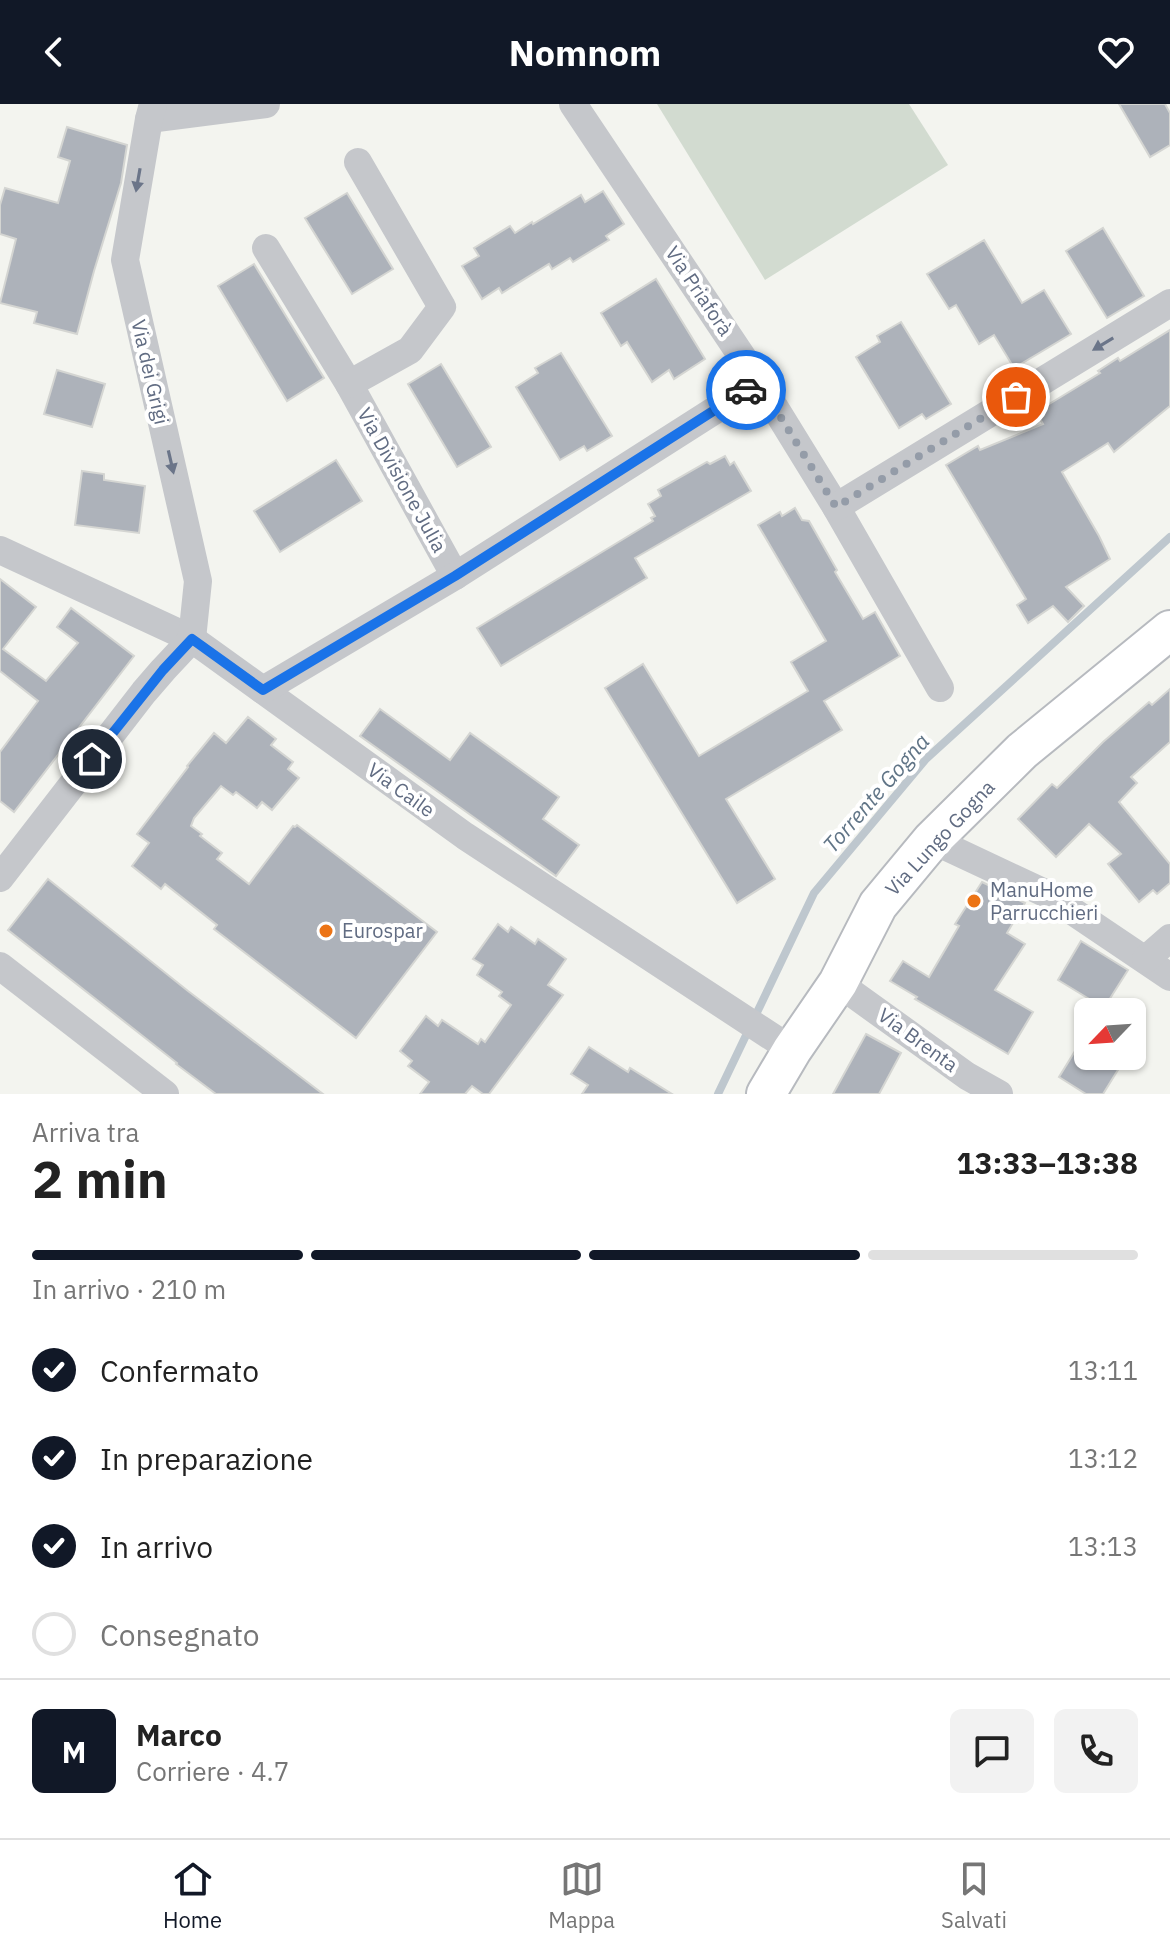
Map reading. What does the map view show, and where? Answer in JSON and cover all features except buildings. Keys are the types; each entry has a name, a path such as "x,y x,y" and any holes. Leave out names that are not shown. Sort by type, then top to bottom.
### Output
{"street":[{"path":"151,112 266,104"},
{"name":"Via Priaforà","path":"573,104 759,382 836,507 940,688"},
{"name":"Via dei Grigi","path":"151,112 125,260 198,581 192,639"},
{"name":"Via Divisione Julia","path":"349,384 410,350 442,307 358,162"},
{"name":"Via Divisione Julia","path":"266,248 349,384 455,576"},
{"path":"836,507 1170,303"},
{"name":"Via Divisione Julia","path":"263,690 455,576 759,382"},
{"name":"Via Caile","path":"0,550 192,639 465,836 783,1045"},
{"name":"Via Lungo Gogna","path":"766,1094 783,1045 838,983 878,905 932,840 1022,751 1170,630"},
{"path":"0,878 144,692 192,639"},
{"path":"932,840 1047,894 1170,977"},
{"path":"1146,959 1170,938"},
{"path":"0,966 165,1094"},
{"name":"Via Brenta","path":"838,983 967,1076 999,1094"}],"shaded area":[{"path":"657,104 909,104 948,165 765,280"}],"waterway":[{"name":"Torrente Gogna","path":"718,1094 814,893 926,759 1170,537"}],"way so far":[{"path":"746,390 759,382 836,507 1016,397"}],"place":[{"name":"ManuHome Parrucchieri","path":"974,901"},
{"name":"Eurospar","path":"326,931"}],"route":[{"path":"92,759 163,670 192,639 263,690 455,576 746,390"}]}
